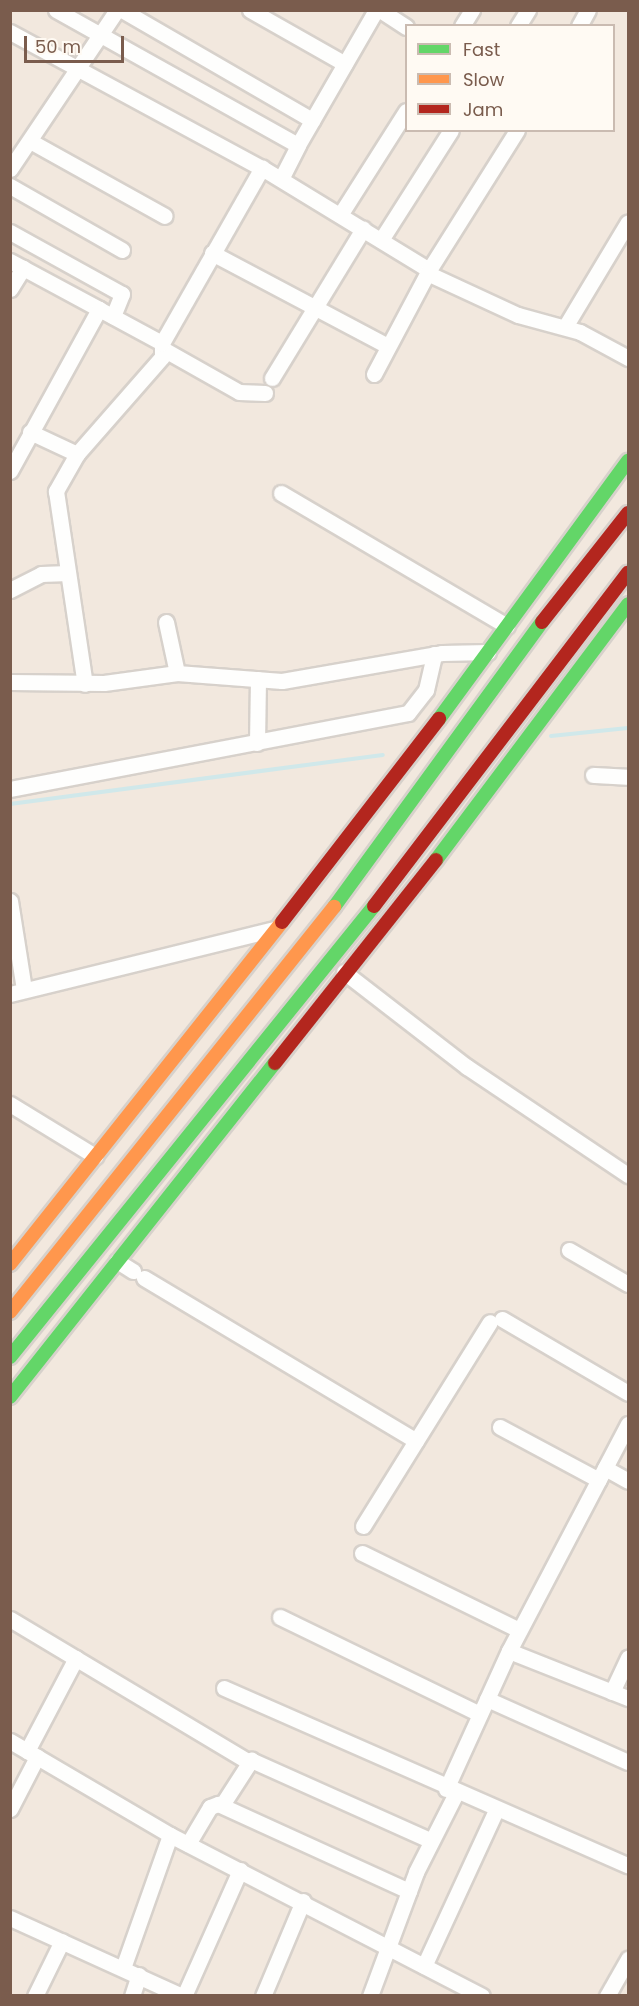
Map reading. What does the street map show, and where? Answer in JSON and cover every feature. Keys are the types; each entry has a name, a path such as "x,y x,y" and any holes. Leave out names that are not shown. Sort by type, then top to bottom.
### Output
{"main road":[{"path":"10,1264 274,929 386,792 628,461"},
{"path":"10,1312 360,874 543,620 628,513"},
{"path":"10,1357 382,896 628,573"},
{"path":"10,1397 344,972 495,786 580,675 628,604"},
{"path":"213,1104 229,1118"}],"street":[{"path":"56,10 298,145"},
{"path":"10,169 16,152 30,141 119,10 312,120"},
{"path":"250,10 345,64"},
{"path":"281,180 312,120 378,10 405,26"},
{"path":"463,24 471,10"},
{"path":"519,24 528,10"},
{"path":"580,24 588,10"},
{"path":"10,32 262,168 381,240 428,272 518,315 565,327 628,358"},
{"path":"340,215 405,113"},
{"path":"381,240 450,132"},
{"path":"374,374 428,272 516,132"},
{"path":"30,141 165,216"},
{"path":"85,684 56,491 77,454 163,346 212,254 262,168"},
{"path":"10,186 122,250"},
{"path":"565,327 628,222"},
{"path":"272,378 363,229"},
{"path":"10,232 123,295 113,316"},
{"path":"212,254 388,346"},
{"path":"10,289 17,264 113,316 239,392 265,393"},
{"path":"10,471 99,309"},
{"path":"30,432 77,454"},
{"path":"281,493 507,626"},
{"path":"10,590 41,574 68,573"},
{"path":"166,622 177,673"},
{"path":"10,682 85,684 177,673 282,681 434,654 488,652"},
{"path":"10,789 408,713 426,690 434,654"},
{"path":"257,743 258,679"},
{"path":"593,775 628,777"},
{"path":"10,901 17,991 274,929"},
{"path":"344,972 467,1067 628,1175"},
{"path":"13,1110 95,1156"},
{"path":"569,1250 628,1284"},
{"path":"117,1261 416,1441"},
{"path":"363,1526 416,1441 496,1321 628,1393"},
{"path":"370,1995 480,1714 519,1630 628,1424"},
{"path":"500,1428 602,1474 628,1480"},
{"path":"362,1553 519,1630"},
{"path":"280,1617 480,1714"},
{"path":"10,1620 247,1761 430,1840"},
{"path":"509,1651 628,1698"},
{"path":"612,1692 628,1657"},
{"path":"10,1809 32,1754 76,1658"},
{"path":"224,1688 451,1791 628,1864"},
{"path":"487,1699 628,1762"},
{"path":"10,1741 170,1835 482,1995"},
{"path":"222,1805 247,1761"},
{"path":"188,1844 210,1807 222,1805 409,1891"},
{"path":"424,1966 496,1810"},
{"path":"123,1968 170,1835"},
{"path":"10,1918 183,1995 240,1870"},
{"path":"263,1995 303,1902"},
{"path":"35,1995 62,1941"},
{"path":"607,1995 628,1959"},
{"path":"132,1995 139,1975"}],"shaded area":[{"path":"11,11 628,11 628,1995 11,1996"}],"waterway":[{"path":"551,736 628,728"},
{"path":"10,804 383,755"}],"traffic: fast":[{"path":"439,719 628,461"},
{"path":"436,860 628,604"},
{"path":"334,907 542,622"},
{"path":"10,1357 374,906"},
{"path":"10,1397 275,1063"}],"traffic: slow":[{"path":"10,1312 334,907"},
{"path":"10,1264 282,922"}],"traffic: jam":[{"path":"542,622 628,513"},
{"path":"374,906 628,573"},
{"path":"282,922 439,719"},
{"path":"275,1063 436,860"}]}
